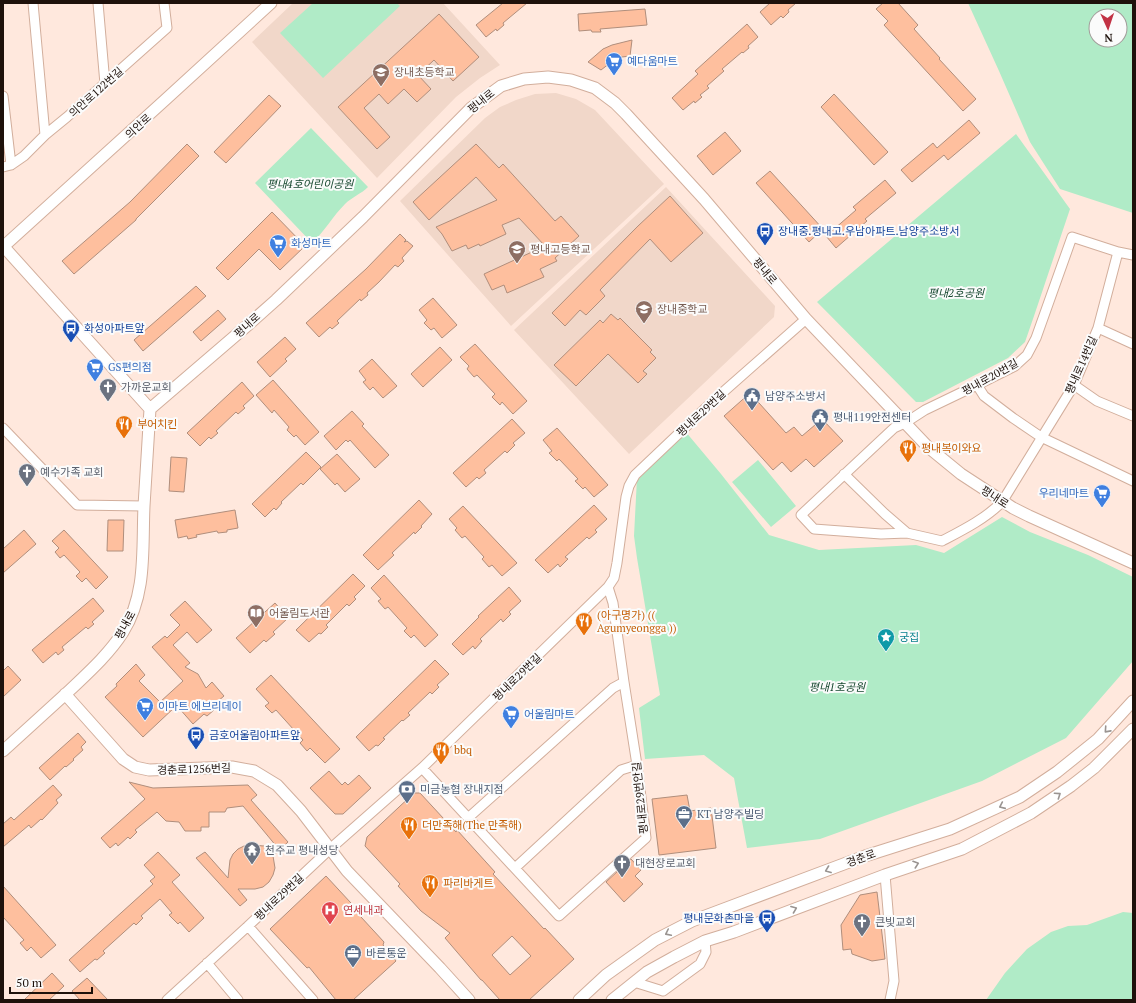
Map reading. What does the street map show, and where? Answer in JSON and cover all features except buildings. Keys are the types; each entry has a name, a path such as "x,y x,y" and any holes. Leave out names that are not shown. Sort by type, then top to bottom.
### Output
{"street":[{"path":"33,3 45,135"},
{"path":"98,3 105,84"},
{"name":"의안로122번길","path":"7,166 24,156 45,135 68,117 167,28 164,3"},
{"name":"의안로","path":"3,247 271,3"},
{"name":"평내로","path":"3,751 97,664 112,648 132,614 141,584 150,409 276,300 363,217 471,108 501,86 524,79 548,77 571,80 595,88 615,103 704,199 806,319 928,447 961,474 1002,502 1029,516 1133,562"},
{"path":"3,96 7,166"},
{"name":"평내로20번길","path":"908,533 881,534 814,529 801,515 894,428 925,410 1015,366 1027,355 1036,338 1072,237 1118,252"},
{"path":"3,247 150,409"},
{"path":"1118,252 1133,255"},
{"name":"평내로14번길","path":"908,533 942,541 962,531 992,512 1002,502 1074,385 1098,328 1118,252"},
{"name":"평내로29번길","path":"167,1000 330,849 422,768 608,587 614,578 626,497 629,486 635,475 713,401 806,319"},
{"path":"1098,328 1133,344"},
{"path":"977,385 984,396 1041,437 1133,482"},
{"path":"1074,385 1097,401 1133,416"},
{"path":"3,428 77,505 144,506"},
{"path":"844,474 885,514 908,533"},
{"name":"평내로29번안길","path":"422,768 559,916 646,838 637,764 613,603 608,587"},
{"path":"468,818 613,688 624,682"},
{"name":"경춘로1256번길","path":"65,694 123,759 135,767 149,770 232,767 254,771 277,785 301,811 347,871 469,1000"},
{"name":"경춘로","path":"579,1000 606,975 655,940 692,921 865,856 950,829 1020,798 1057,772 1098,739 1133,701"},
{"path":"612,1000 647,972 705,941 734,932 885,875 962,849 1031,813 1071,786 1094,768 1133,728"},
{"path":"515,868 621,770 637,764"},
{"path":"885,875 894,981 890,1000"},
{"path":"248,926 314,1000"},
{"path":"634,982 664,996 700,964 706,952 705,941"},
{"path":"207,963 238,1000"}],"shaded area":[{"name":"장내초등학교","path":"293,3 443,3 500,65 480,78 456,97 377,178 252,42"},
{"name":"평내고등학교","path":"556,93 576,99 595,110 664,184 511,326 400,201 485,118 500,107 535,94"},
{"name":"장내중학교","path":"666,187 775,306 774,317 629,454 514,330"}],"green space":[{"path":"313,3 397,3 400,6 323,78 280,33"},
{"path":"968,3 1133,3 1133,213 1060,189 1030,142"},
{"name":"평내4호어린이공원","path":"311,128 368,187 345,204 312,243 255,183"},
{"name":"평내2호공원","path":"1016,134 1070,209 1025,342 1008,358 923,402 916,402 817,302"},
{"name":"평내1호공원","path":"685,431 769,535 819,550 916,545 944,553 1002,517 1030,532 1088,555 1133,577 1133,661 1066,738 982,781 820,839 747,848 734,778 704,755 645,759 639,708 660,695 634,536 637,478"},
{"path":"758,460 796,506 771,527 732,482"},
{"path":"1123,912 1133,913 1133,1000 986,1000 1005,973 1027,949 1051,932 1068,926 1087,925"}],"place":[{"name":"예다움마트","path":"614,76"},
{"name":"장내초등학교","path":"381,87"},
{"name":"장내중.평내고.우남아파트.남양주소방서","path":"765,246"},
{"name":"화성마트","path":"278,258"},
{"name":"평내고등학교","path":"517,264"},
{"name":"장내중학교","path":"644,324"},
{"name":"화성아파트앞","path":"71,343"},
{"name":"GS편의점","path":"95,382"},
{"name":"가까운교회","path":"108,402"},
{"name":"남양주소방서","path":"752,411"},
{"name":"평내119안전센터","path":"820,432"},
{"name":"부어치킨","path":"124,439"},
{"name":"평내복이와요","path":"908,463"},
{"name":"예수가족 교회","path":"27,487"},
{"name":"우리네마트","path":"1102,508"},
{"name":"어울림도서관","path":"256,628"},
{"name":"(아구명가) (( Agumyeongga ))","path":"584,636"},
{"name":"궁집","path":"886,652"},
{"name":"이마트 에브리데이","path":"145,721"},
{"name":"어울림마트","path":"511,729"},
{"name":"금호어울림아파트앞","path":"196,750"},
{"name":"bbq","path":"441,765"},
{"name":"미금농협 장내지점","path":"407,804"},
{"name":"KT 남양주빌딩","path":"684,829"},
{"name":"더만족해(The 만족해)","path":"409,840"},
{"name":"천주교 평내성당","path":"252,865"},
{"name":"대현장로교회","path":"622,878"},
{"name":"파리바게트","path":"430,898"},
{"name":"연세내과","path":"330,925"},
{"name":"평내문화촌마을","path":"767,933"},
{"name":"큰빛교회","path":"862,937"},
{"name":"바른통운","path":"353,968"}]}
